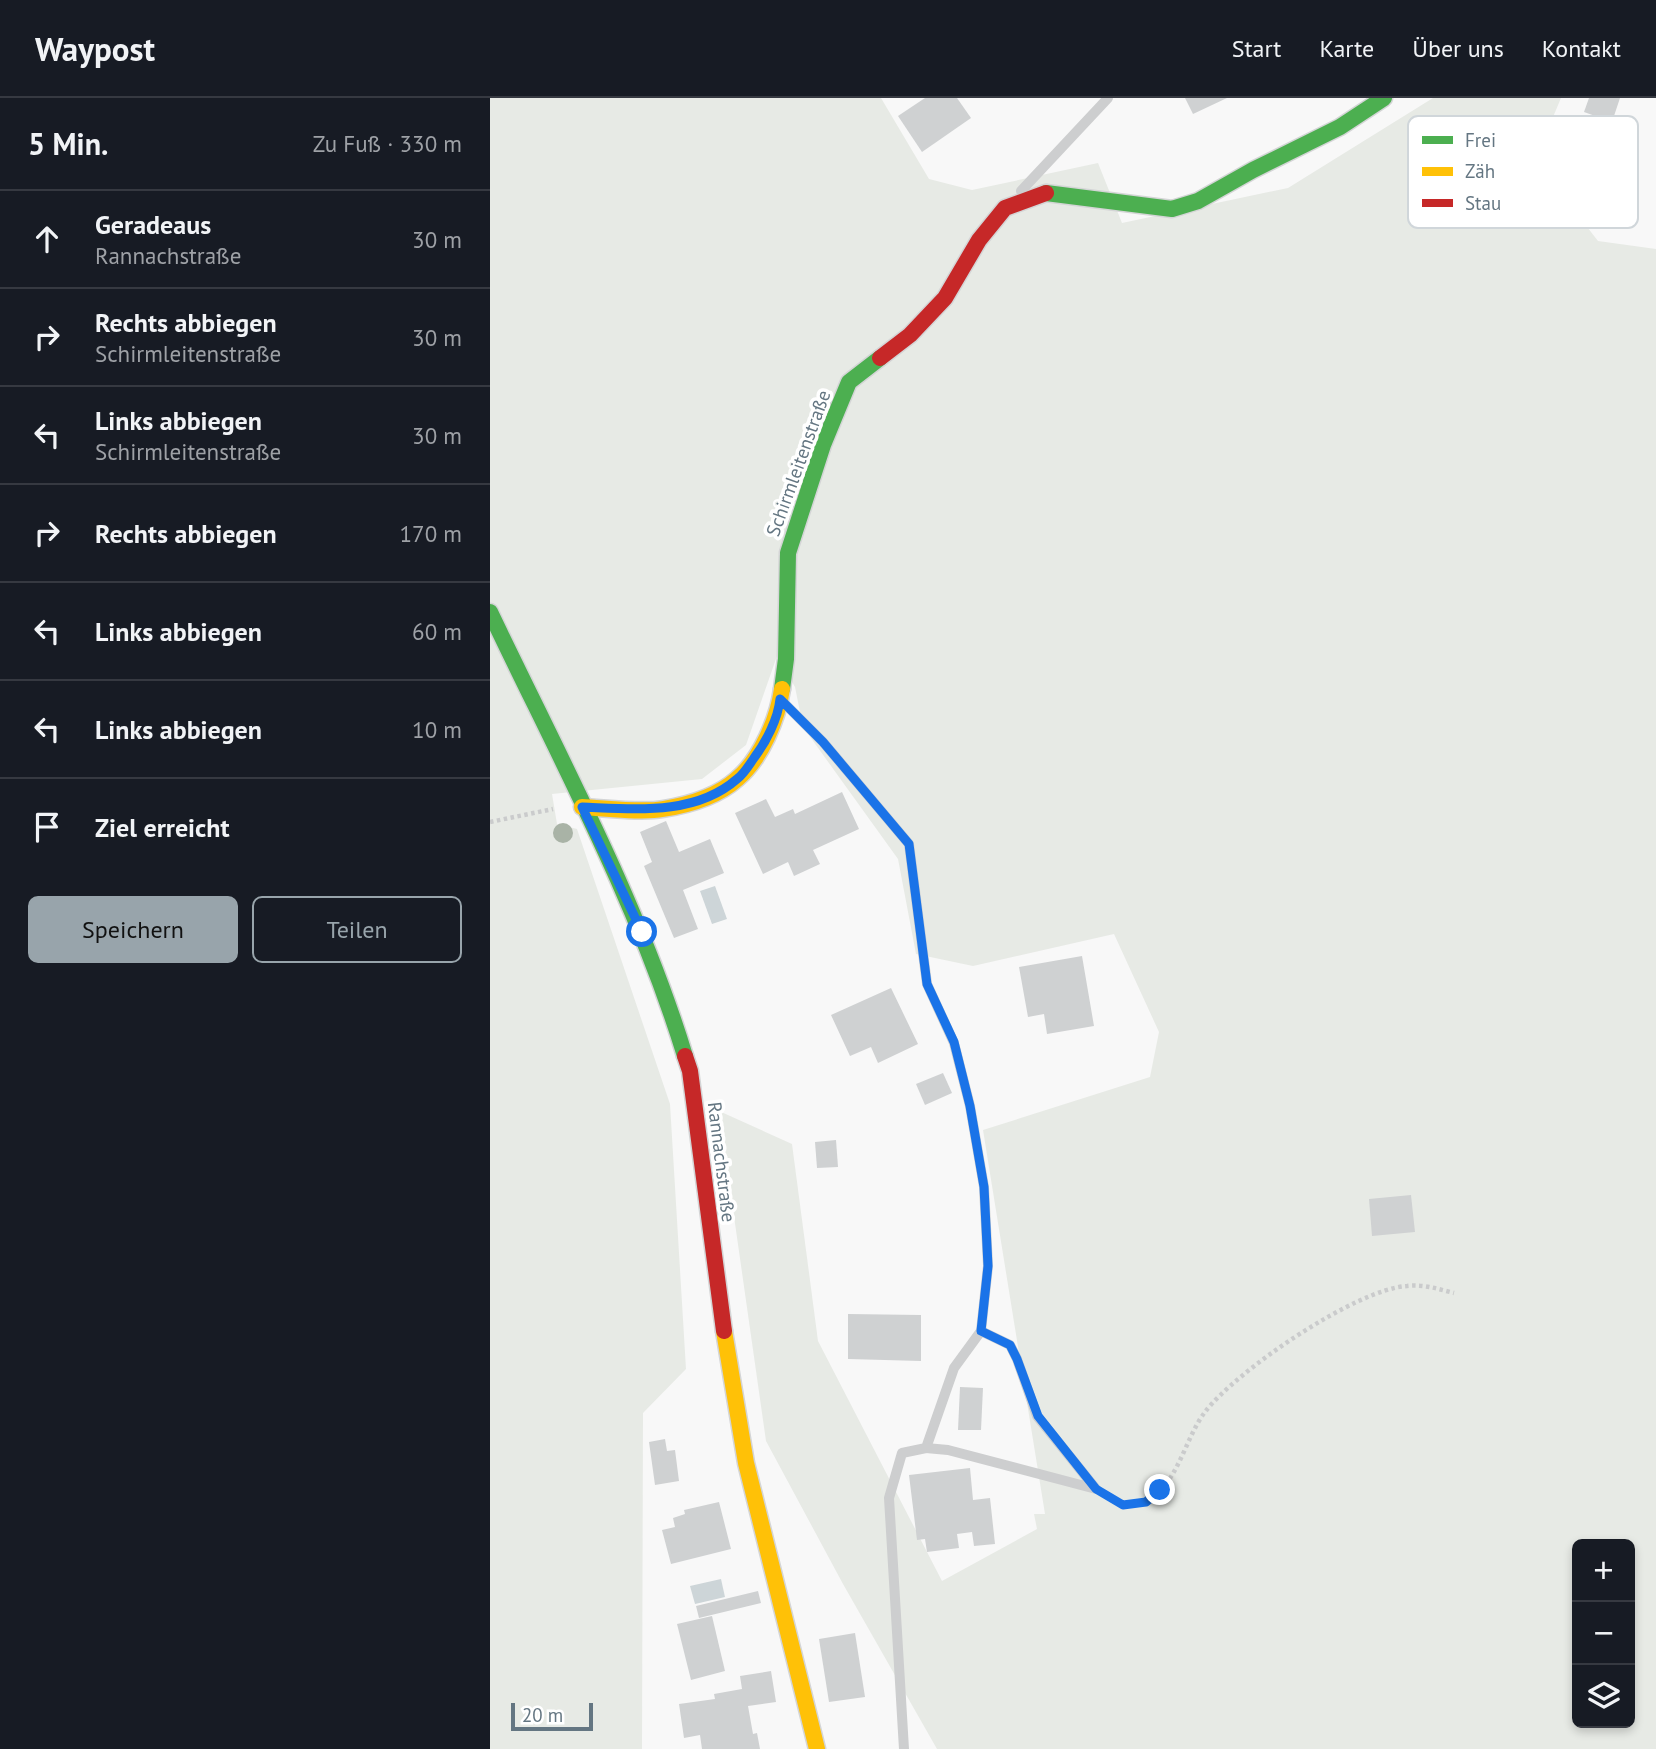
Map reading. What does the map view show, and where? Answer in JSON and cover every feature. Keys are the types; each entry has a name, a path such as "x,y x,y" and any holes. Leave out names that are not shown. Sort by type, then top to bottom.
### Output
{"street":[{"path":"1005,208 1046,193 1172,209 1198,201 1340,127 1384,98"},
{"name":"Schirmleitenstraße","path":"582,807 661,810 706,798 738,779 761,749 779,710 786,659 788,553 823,445 849,382 910,335 944,298 979,240 1005,208"},
{"name":"Rannachstraße","path":"490,612 642,932 669,1003 690,1071 724,1343 743,1450 817,1749"}],"lane":[{"path":"1005,208 1108,98"},
{"path":"780,699 823,742 909,844 927,984 954,1042 970,1106 984,1187 988,1266 981,1331 954,1368 926,1448"},
{"path":"981,1331 1010,1345 1038,1416 1096,1489"},
{"path":"904,1749 889,1498 902,1453 926,1448 948,1450 1096,1489"}],"path":[{"path":"490,829 492,822 543,809 582,807"},
{"path":"1096,1489 1123,1505 1146,1502 1160,1490 1181,1459 1203,1414 1223,1391 1284,1345 1345,1307 1366,1296 1406,1286 1427,1286 1454,1293"}],"shaded area":[{"path":"490,98 881,98 929,179 972,190 1098,163 1122,223 1288,188 1433,98 1561,98 1553,116 1408,116 1408,228 1588,228 1598,241 1656,249 1656,1749 937,1749 766,1441 719,1111 792,1144 818,1341 942,1581 1037,1529 1034,1514 1045,1514 983,1130 1150,1077 1159,1032 1114,934 973,966 916,954 898,859 803,727 795,687 777,656 746,745 702,779 552,794 557,824 577,829 670,1104 686,1369 643,1413 642,1749 490,1749"},
{"path":"715,886 727,919 712,924 700,891"},
{"path":"721,1579 725,1597 695,1604 690,1586"}],"building":[{"path":"925,98 957,98 971,118 922,152 898,116"},
{"path":"1185,98 1227,98 1193,114"},
{"path":"1589,98 1620,98 1614,116 1595,116 1584,112"},
{"path":"842,792 859,829 813,850 820,864 794,876 788,862 763,874 735,813 766,799 775,817 793,809 795,814"},
{"path":"666,821 679,852 710,839 724,873 683,890 698,929 674,938 644,866 652,862 640,832"},
{"path":"1082,956 1094,1026 1047,1034 1044,1014 1028,1017 1019,967"},
{"path":"891,988 918,1044 878,1063 871,1047 850,1056 831,1015"},
{"path":"943,1073 952,1093 925,1105 916,1084"},
{"path":"836,1140 838,1167 817,1168 815,1142"},
{"path":"1411,1195 1415,1232 1372,1236 1369,1199"},
{"path":"848,1314 921,1315 921,1361 848,1359"},
{"path":"960,1387 983,1388 981,1430 958,1430"},
{"path":"665,1439 667,1451 675,1450 679,1481 655,1485 649,1442"},
{"path":"970,1468 973,1500 990,1498 995,1544 974,1546 972,1532 957,1534 959,1548 927,1552 925,1539 917,1540 909,1475"},
{"path":"719,1502 731,1549 671,1564 662,1530 675,1527 673,1518 685,1514 684,1510"},
{"path":"758,1591 761,1603 699,1618 696,1606"},
{"path":"712,1616 725,1671 691,1680 677,1624"},
{"path":"855,1633 865,1697 829,1702 819,1639"},
{"path":"771,1671 776,1702 748,1706 753,1734 757,1733 760,1749 702,1749 700,1735 684,1738 679,1704 715,1699 714,1694 742,1689 740,1676"}],"traffic: fast":[{"path":"1046,193 1172,209 1198,201 1340,127 1384,98"},
{"path":"782,689 786,659 788,553 823,445 849,382 880,358"},
{"path":"490,612 621,886 666,999 685,1056"}],"traffic: slow":[{"path":"582,807 654,810 692,802 721,790 737,779 754,761 772,725 782,689"},
{"path":"724,1331 746,1463 817,1749"}],"traffic: jam":[{"path":"880,358 910,335 945,298 979,240 1005,208 1046,193"},
{"path":"685,1056 690,1071 724,1331"}],"route":[{"path":"642,932 582,807 661,810 706,798 738,779 761,749 779,710 780,699 823,742 909,844 927,984 954,1042 970,1106 984,1187 988,1266 981,1331 1010,1345 1038,1416 1096,1489 1123,1505 1146,1502 1160,1490"}]}
